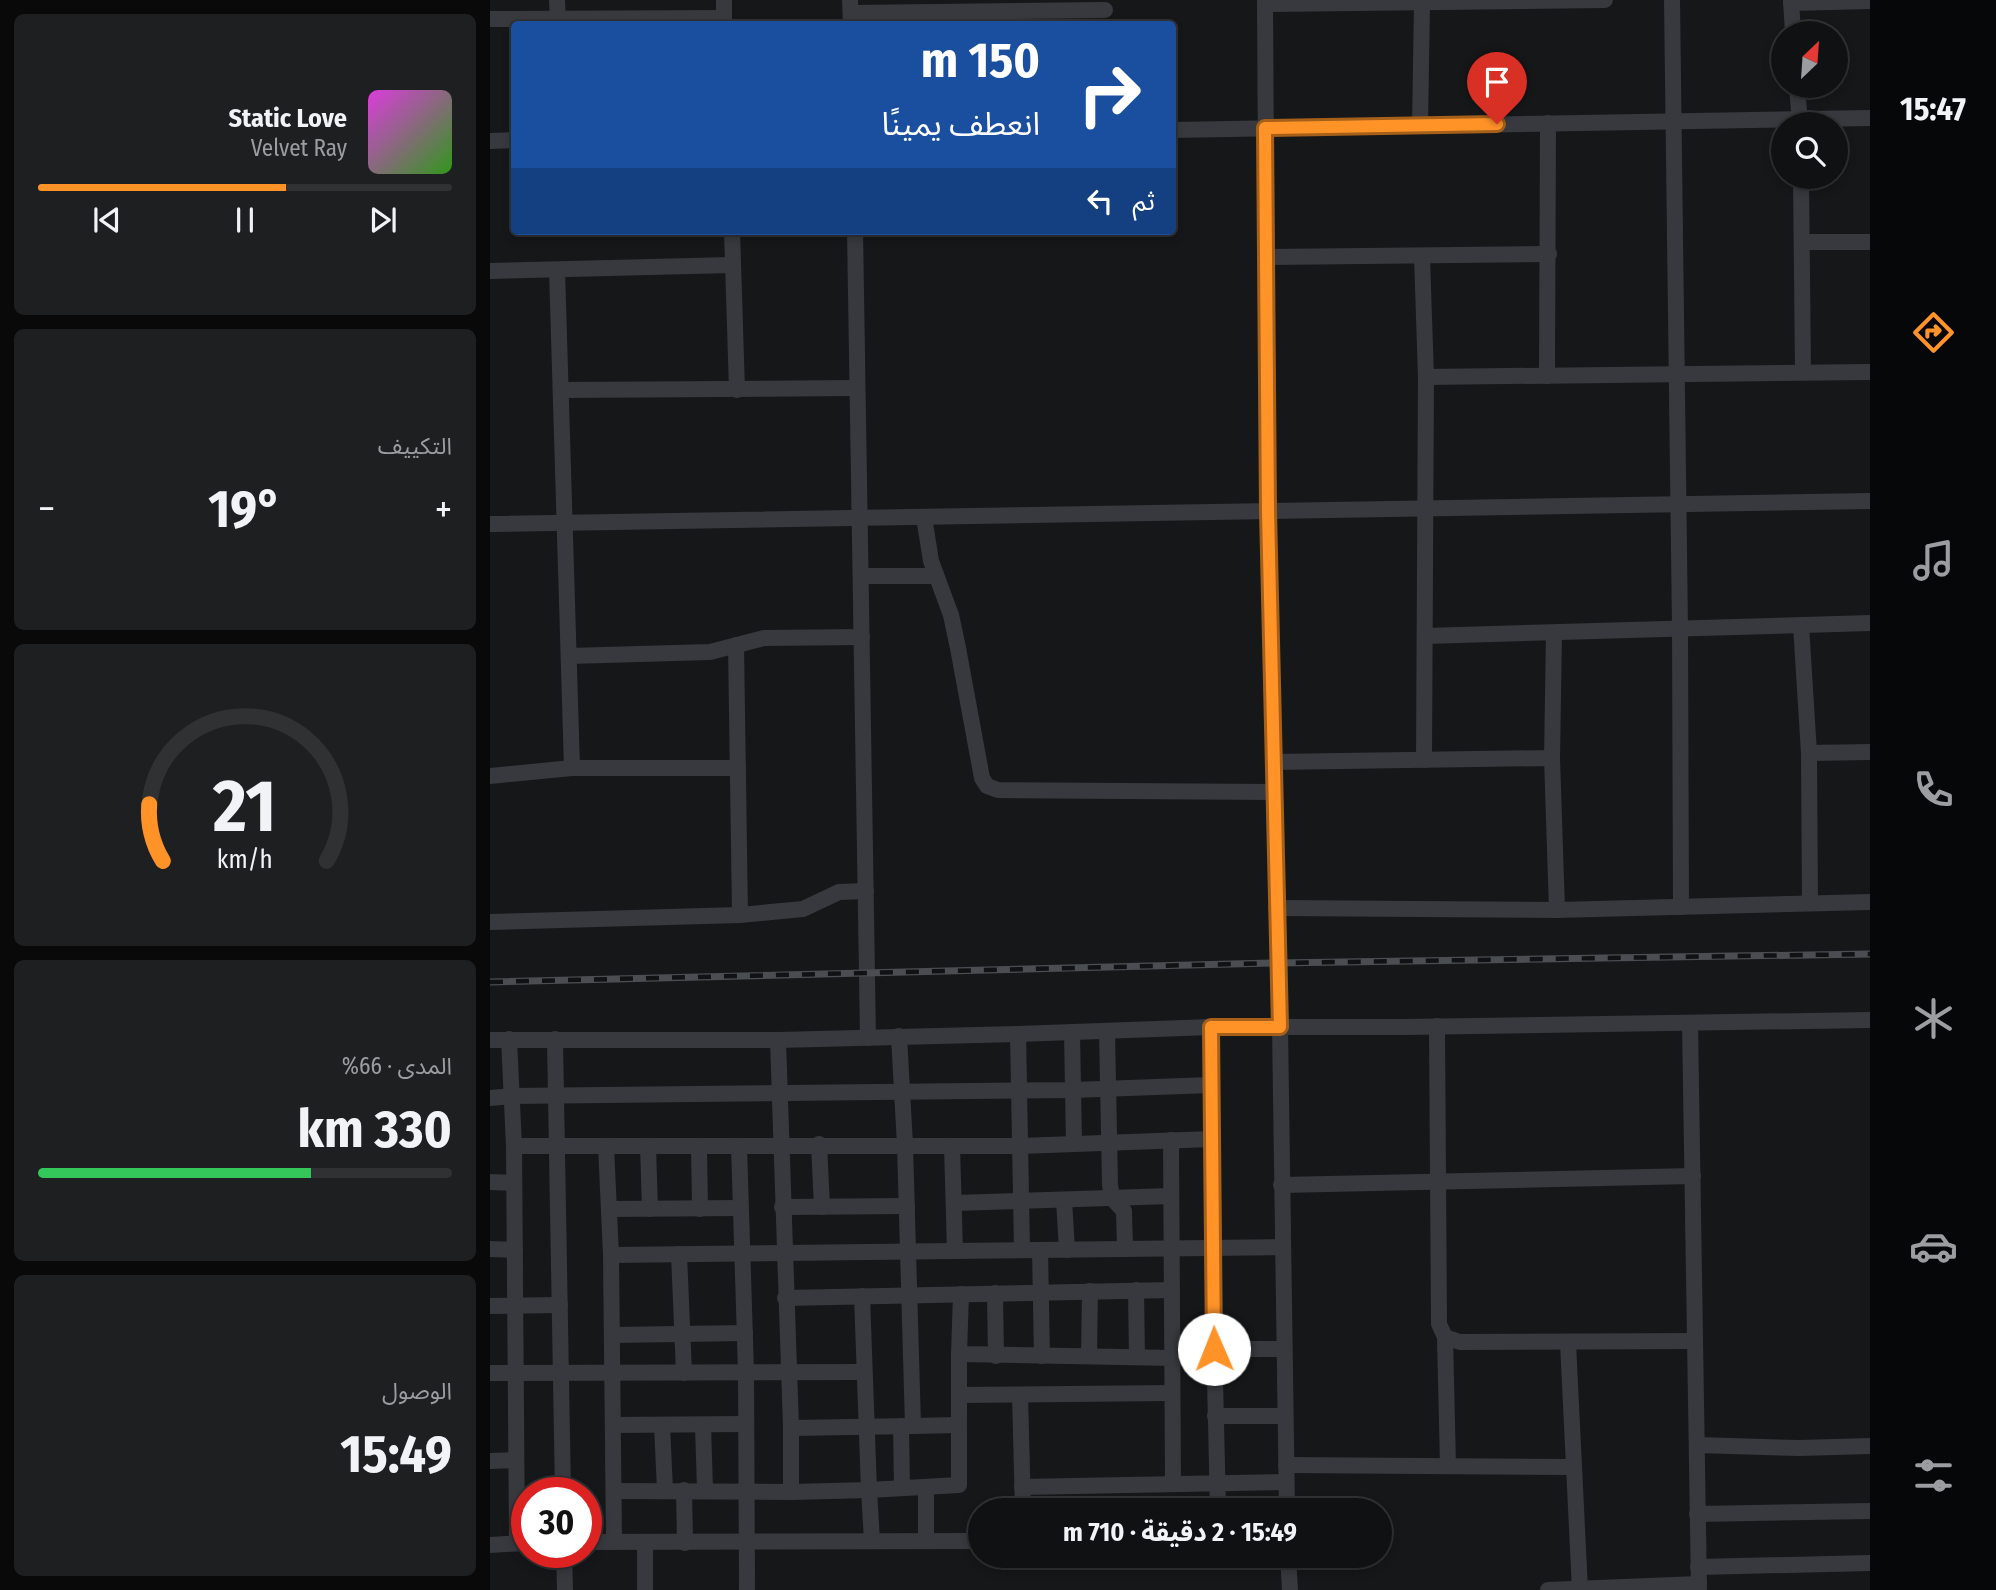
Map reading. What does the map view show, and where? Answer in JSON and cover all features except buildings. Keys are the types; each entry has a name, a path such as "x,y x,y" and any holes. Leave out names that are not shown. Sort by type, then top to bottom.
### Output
{"street":[{"path":"557,0 558,20"},
{"path":"490,19 724,21 724,0"},
{"path":"1287,1498 1280,1027 1268,511 1265,2 1422,4 1605,0"},
{"path":"1672,0 1681,907"},
{"path":"1792,21 1791,2 1870,1"},
{"path":"1420,125 1422,4"},
{"path":"851,13 979,6 1105,12"},
{"path":"1848,119 1870,118"},
{"path":"1176,130 1771,122"},
{"path":"1547,376 1548,123"},
{"path":"490,141 511,140"},
{"path":"1801,189 1803,372"},
{"path":"732,235 737,390"},
{"path":"855,235 867,1038"},
{"path":"1803,242 1870,242"},
{"path":"1267,257 1549,254"},
{"path":"1422,257 1426,377 1424,760"},
{"path":"490,271 732,265"},
{"path":"558,270 572,768"},
{"path":"1426,377 1870,372"},
{"path":"561,390 858,388"},
{"path":"490,524 1870,500"},
{"path":"924,517 931,561 951,615 982,778 987,786 998,790 1273,792"},
{"path":"861,576 936,576"},
{"path":"1425,636 1870,623"},
{"path":"1801,625 1809,753 1810,902"},
{"path":"1554,634 1552,758 1557,910"},
{"path":"569,656 710,652 764,638 862,637"},
{"path":"736,645 740,915"},
{"path":"1809,753 1870,752"},
{"path":"1273,762 1552,758"},
{"path":"490,776 572,768 738,768"},
{"path":"490,922 740,915 803,909 839,892 866,891"},
{"path":"1276,908 1557,910 1870,902"},
{"path":"490,1040 778,1040 1211,1027 1870,1020"},
{"path":"1548,1590 1699,1587 1690,1023"},
{"path":"1437,1026 1438,1324 1445,1337 1448,1466"},
{"path":"1211,1027 1212,1248 1218,1498"},
{"path":"1107,1031 1112,1198 1124,1211 1125,1249"},
{"path":"1072,1032 1074,1144"},
{"path":"1018,1034 1021,1250"},
{"path":"900,1036 910,1295 907,1426 902,1488"},
{"path":"509,1039 514,1146 517,1477"},
{"path":"555,1039 563,1477"},
{"path":"778,1040 791,1492"},
{"path":"490,1098 1073,1090 1211,1085"},
{"path":"514,1146 1020,1146 1212,1139"},
{"path":"1171,1140 1173,1484"},
{"path":"819,1144 822,1207"},
{"path":"606,1146 611,1255 614,1542"},
{"path":"648,1146 650,1209"},
{"path":"699,1146 700,1209"},
{"path":"739,1146 746,1372 747,1590"},
{"path":"952,1146 956,1251"},
{"path":"1281,1185 1693,1177"},
{"path":"490,1182 514,1183"},
{"path":"954,1203 1171,1196"},
{"path":"1064,1200 1067,1250"},
{"path":"782,1207 907,1206"},
{"path":"609,1209 740,1208"},
{"path":"611,1255 1283,1247"},
{"path":"490,1249 515,1250"},
{"path":"1040,1250 1042,1356"},
{"path":"679,1254 684,1373"},
{"path":"1136,1290 1137,1357"},
{"path":"785,1297 1172,1290"},
{"path":"1089,1356 1090,1292"},
{"path":"995,1293 996,1356"},
{"path":"614,1491 791,1492 959,1485 961,1294"},
{"path":"862,1296 872,1541"},
{"path":"490,1306 560,1305"},
{"path":"612,1335 745,1333"},
{"path":"1445,1337 1460,1342 1695,1341"},
{"path":"1568,1343 1580,1590"},
{"path":"1214,1349 1284,1349"},
{"path":"959,1354 1172,1357"},
{"path":"490,1373 864,1372"},
{"path":"959,1395 1172,1393"},
{"path":"1020,1395 1022,1498"},
{"path":"1215,1416 1284,1416"},
{"path":"614,1425 746,1424"},
{"path":"791,1428 959,1425"},
{"path":"663,1426 665,1490"},
{"path":"703,1426 705,1490"},
{"path":"1697,1446 1870,1446"},
{"path":"490,1461 516,1460"},
{"path":"1022,1487 1218,1483 1286,1473 1448,1466 1574,1466"},
{"path":"926,1487 926,1541"},
{"path":"684,1490 685,1542"},
{"path":"1697,1514 1870,1511"},
{"path":"602,1542 968,1541"},
{"path":"645,1542 645,1590"},
{"path":"490,1545 511,1544"},
{"path":"1698,1567 1870,1563"},
{"path":"564,1568 565,1590"},
{"path":"1289,1568 1290,1590"}],"railway":[{"path":"490,982 1277,963 1870,954"}],"route":[{"path":"1214,1349 1211,1027 1280,1027 1268,511 1265,128 1497,124"}]}
